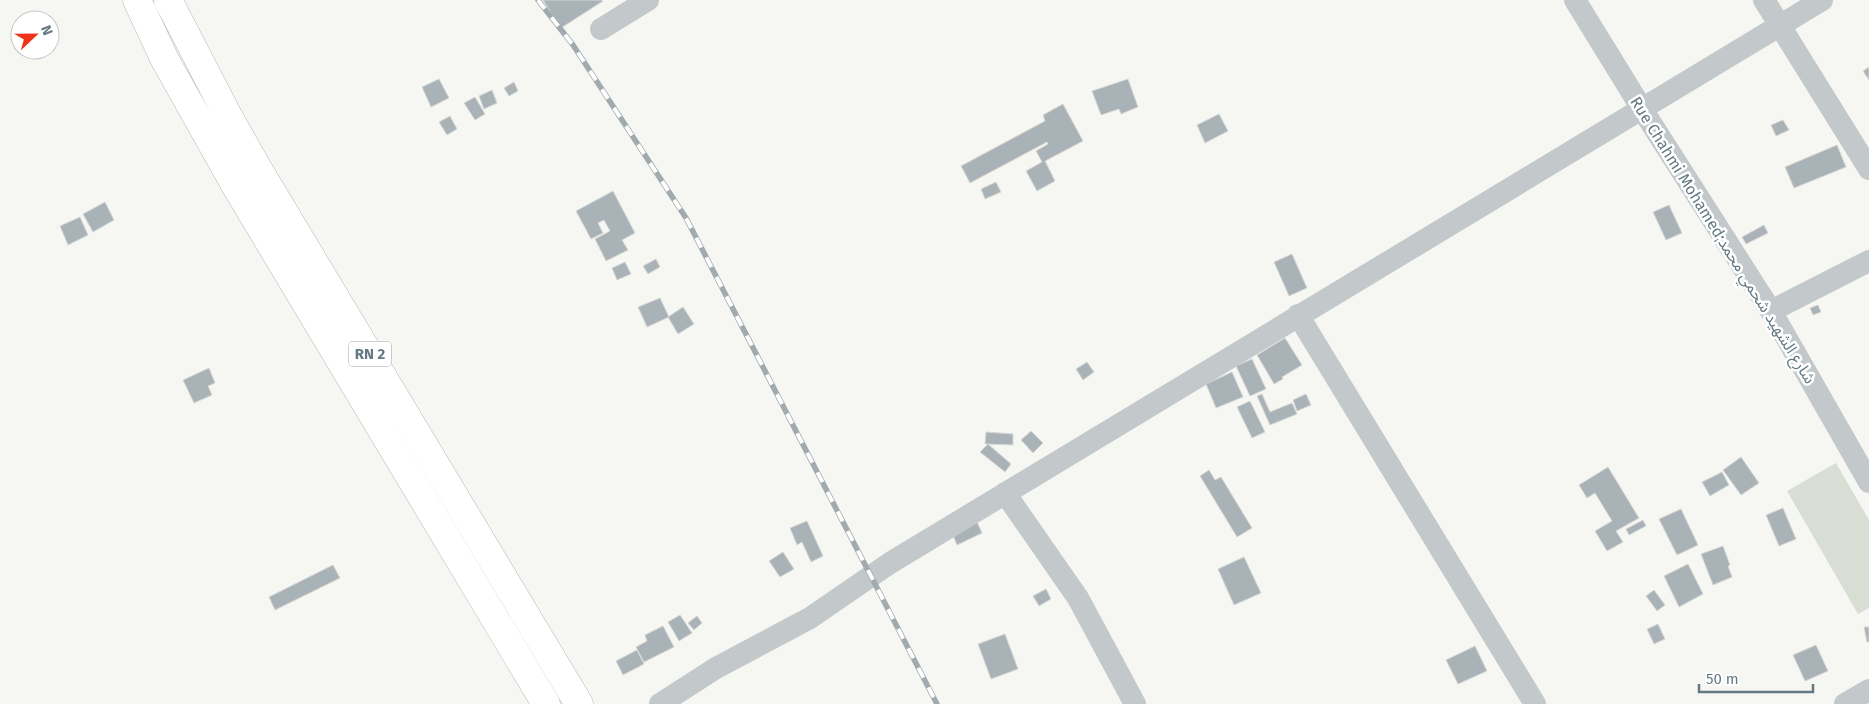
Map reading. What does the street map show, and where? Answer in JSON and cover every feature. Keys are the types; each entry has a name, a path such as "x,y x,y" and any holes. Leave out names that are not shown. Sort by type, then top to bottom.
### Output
{"highway":[{"name":"RN 2","path":"136,0 165,60 234,183 546,704"},
{"name":"RN 2","path":"168,0 228,116 258,168 579,704"}],"street":[{"path":"601,29 648,0"},
{"name":"Rue Chahmi Mohamed;شارع الشهيد شحمي محمد","path":"1575,0 1771,311 1869,482"},
{"path":"1764,0 1869,169"},
{"path":"660,704 716,668 810,618 890,563 1822,0"},
{"path":"1771,311 1869,261"},
{"path":"1298,315 1535,704"},
{"path":"1005,493 1078,598 1135,704"},
{"path":"1845,704 1869,690"}],"shaded area":[{"path":"1836,463 1869,520 1869,608 1858,614 1787,491"}],"building":[{"path":"543,0 602,0 603,1 561,28"},
{"path":"1869,67 1869,80 1863,71"},
{"path":"439,79 449,98 431,107 422,87"},
{"path":"1128,79 1138,107 1121,114 1119,109 1101,115 1092,91"},
{"path":"514,82 518,91 509,96 504,88"},
{"path":"492,90 497,103 484,109 479,96"},
{"path":"475,97 485,114 475,120 464,103"},
{"path":"1063,104 1083,141 1045,161 1055,181 1037,191 1026,171 1042,162 1036,151 1048,144 1047,142 970,183 961,166 1045,121 1043,115"},
{"path":"1219,114 1228,131 1205,143 1197,125"},
{"path":"450,116 457,129 447,135 439,122"},
{"path":"1783,120 1789,130 1776,136 1771,125"},
{"path":"1837,145 1846,167 1794,188 1785,167"},
{"path":"996,182 1001,192 985,199 981,189"},
{"path":"613,191 635,233 622,240 628,250 606,261 595,239 610,231 604,220 598,223 603,233 591,239 576,211"},
{"path":"105,202 114,220 93,232 83,214"},
{"path":"1669,205 1682,233 1666,240 1653,212"},
{"path":"80,217 88,235 68,245 60,226"},
{"path":"1764,225 1768,233 1746,244 1742,237"},
{"path":"1292,254 1307,288 1289,296 1274,262"},
{"path":"656,259 660,267 648,274 643,266"},
{"path":"625,262 631,274 617,280 612,268"},
{"path":"660,298 669,317 647,327 638,307"},
{"path":"1818,305 1821,312 1813,315 1810,308"},
{"path":"683,307 694,324 678,334 668,317"},
{"path":"1285,338 1302,365 1274,384 1257,355"},
{"path":"1252,359 1266,389 1250,396 1236,366"},
{"path":"1087,362 1094,372 1083,380 1076,369"},
{"path":"209,368 215,383 208,386 212,395 194,403 183,380"},
{"path":"1232,372 1243,397 1216,408 1206,384"},
{"path":"1262,394 1270,412 1292,403 1297,414 1270,425 1257,396"},
{"path":"1306,394 1311,405 1297,411 1293,400"},
{"path":"1250,401 1265,432 1252,438 1237,407"},
{"path":"1031,431 1043,443 1033,453 1021,440"},
{"path":"986,432 1013,434 1013,445 985,444"},
{"path":"988,444 1011,464 1005,472 980,452"},
{"path":"1741,457 1759,483 1741,495 1723,470"},
{"path":"1608,467 1639,518 1616,531 1623,542 1607,551 1595,531 1612,521 1595,493 1587,498 1579,485"},
{"path":"1209,470 1215,480 1221,477 1252,528 1237,537 1200,476"},
{"path":"1722,472 1729,485 1710,496 1702,482"},
{"path":"1783,508 1796,539 1779,546 1766,515"},
{"path":"1681,509 1698,545 1677,555 1659,519"},
{"path":"1643,520 1646,526 1629,535 1626,529"},
{"path":"807,521 823,556 811,562 802,542 797,545 790,528"},
{"path":"977,522 982,533 957,545 952,533"},
{"path":"1723,546 1732,577 1713,585 1701,554"},
{"path":"783,552 794,569 780,577 769,561"},
{"path":"1244,557 1261,593 1234,605 1218,569"},
{"path":"1688,564 1703,594 1679,607 1664,576"},
{"path":"333,565 340,578 275,610 269,597"},
{"path":"1046,589 1051,599 1039,606 1033,596"},
{"path":"1654,590 1665,605 1657,611 1646,596"},
{"path":"680,615 692,633 679,641 668,622"},
{"path":"697,616 702,623 694,630 688,623"},
{"path":"1658,624 1665,639 1654,644 1647,629"},
{"path":"663,626 674,647 644,662 636,647 647,641 645,635"},
{"path":"1864,627 1869,627 1869,642 1867,642"},
{"path":"1005,634 1018,669 991,679 978,644"},
{"path":"1816,645 1828,671 1805,681 1793,655"},
{"path":"1475,646 1487,671 1458,684 1446,660"},
{"path":"637,650 644,664 623,675 616,661"}],"railway":[{"path":"538,0 573,45 686,218 937,704"}]}
